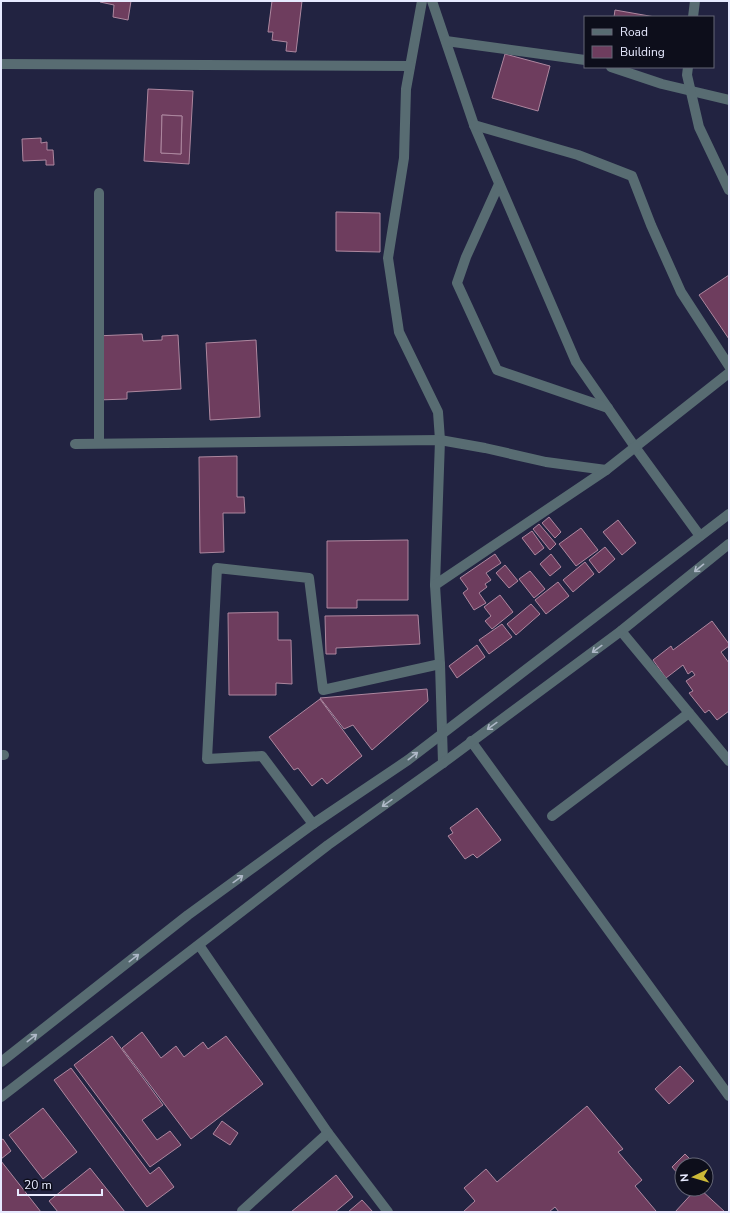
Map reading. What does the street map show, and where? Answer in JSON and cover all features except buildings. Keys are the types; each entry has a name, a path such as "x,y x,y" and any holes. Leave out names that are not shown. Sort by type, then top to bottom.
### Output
{"street":[{"path":"422,1 406,89 404,158 388,258 399,332 438,412 440,440 435,585 440,664 443,763"},
{"path":"432,1 474,125 576,362 635,447 700,536"},
{"path":"693,16 695,1"},
{"path":"446,41 584,60"},
{"path":"1,64 410,66"},
{"path":"614,68 662,84 729,100"},
{"path":"688,68 687,75 699,127 729,190"},
{"path":"474,125 578,155 632,176 651,225 681,292 729,366"},
{"path":"499,184 466,257 457,283 497,370 608,408"},
{"path":"99,193 99,443"},
{"path":"435,585 606,470 729,373"},
{"path":"75,444 440,440 485,448 546,462 606,470"},
{"path":"1,1062 188,916 313,824 408,760 729,514"},
{"path":"1,1097 328,845 443,763 621,631 729,544"},
{"path":"313,824 262,756 207,758 217,568 310,578 323,690 440,664"},
{"path":"621,631 729,761"},
{"path":"552,816 689,713"},
{"path":"472,741 729,1096"},
{"path":"199,945 328,1133 388,1212"},
{"path":"242,1211 328,1133"}]}
